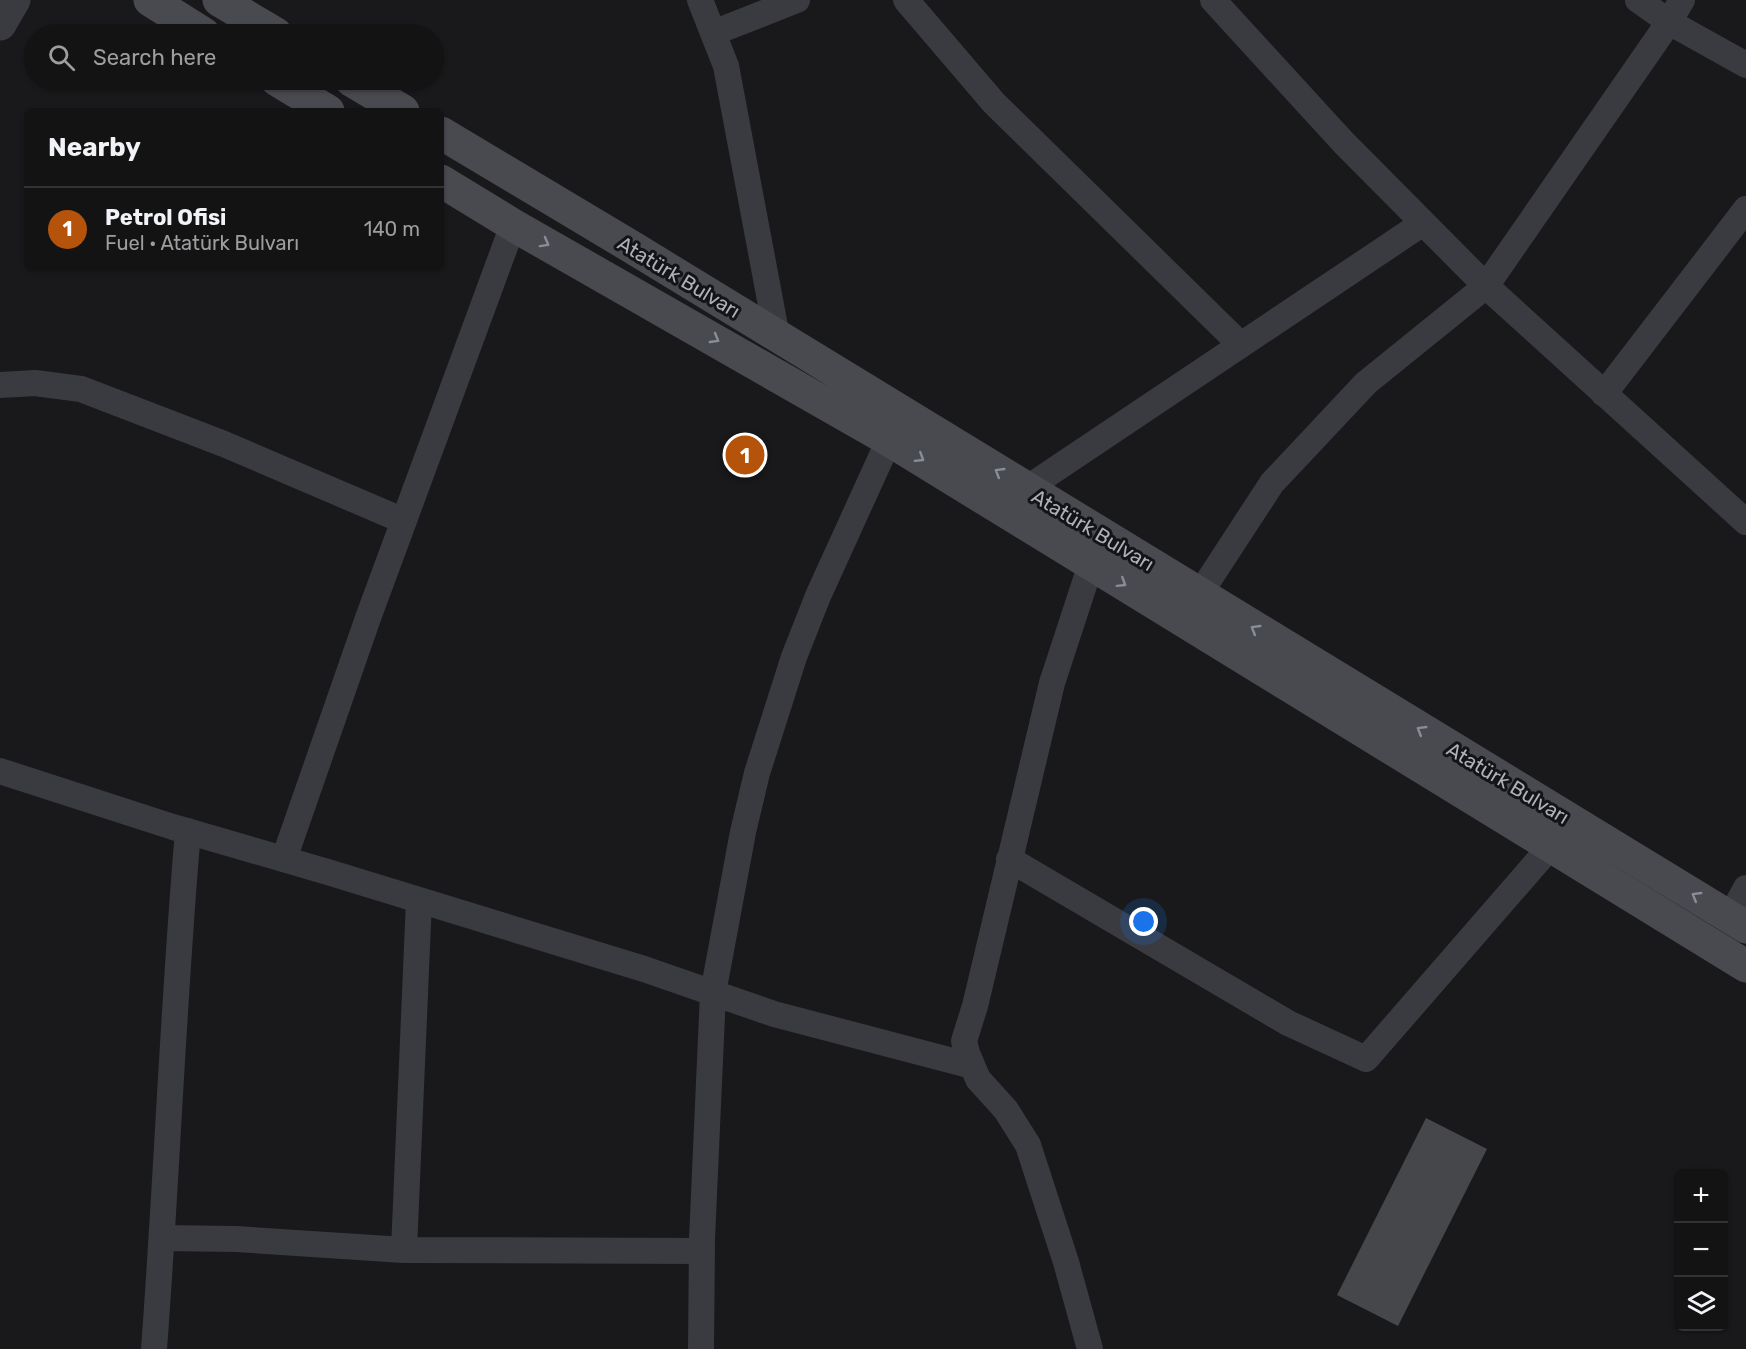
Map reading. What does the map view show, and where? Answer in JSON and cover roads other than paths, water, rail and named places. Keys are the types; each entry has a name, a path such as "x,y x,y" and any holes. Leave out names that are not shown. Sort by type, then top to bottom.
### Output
{"main road":[{"path":"150,0 188,24"},
{"path":"231,3 261,24"},
{"path":"293,90 323,108"},
{"path":"368,90 399,108"},
{"name":"Atatürk Bulvarı","path":"444,136 1738,922"},
{"name":"Atatürk Bulvarı","path":"444,183 513,225 711,336 889,440 1746,966"}],"street":[{"path":"0,24 14,0"},
{"path":"700,0 726,66 777,337"},
{"path":"713,33 797,0"},
{"path":"906,0 994,103 1241,345"},
{"path":"1213,0 1344,143 1486,286 1746,522"},
{"path":"1638,0 1669,22 1746,65"},
{"path":"1199,595 1272,483 1366,383 1486,286 1682,0"},
{"path":"1604,394 1746,209"},
{"path":"1026,489 1423,223"},
{"path":"284,859 404,521 513,225"},
{"path":"0,385 35,383 81,389 224,444 404,521"},
{"path":"700,1349 713,993 743,832 774,714 794,657 818,596 889,440"},
{"path":"1090,1349 1066,1262 1028,1145 1006,1110 978,1078 964,1041 975,1006 1052,683 1091,564"},
{"path":"0,771 188,831 644,969 774,1014 972,1066"},
{"path":"154,1349 177,962 188,831"},
{"path":"1009,859 1288,1023 1366,1059 1551,846"},
{"path":"1738,922 1746,888"},
{"path":"404,1250 419,900"},
{"path":"162,1238 236,1239 404,1250 702,1251"}],"place":[{"name":"Petrol Ofisi","path":"745,455"}]}
